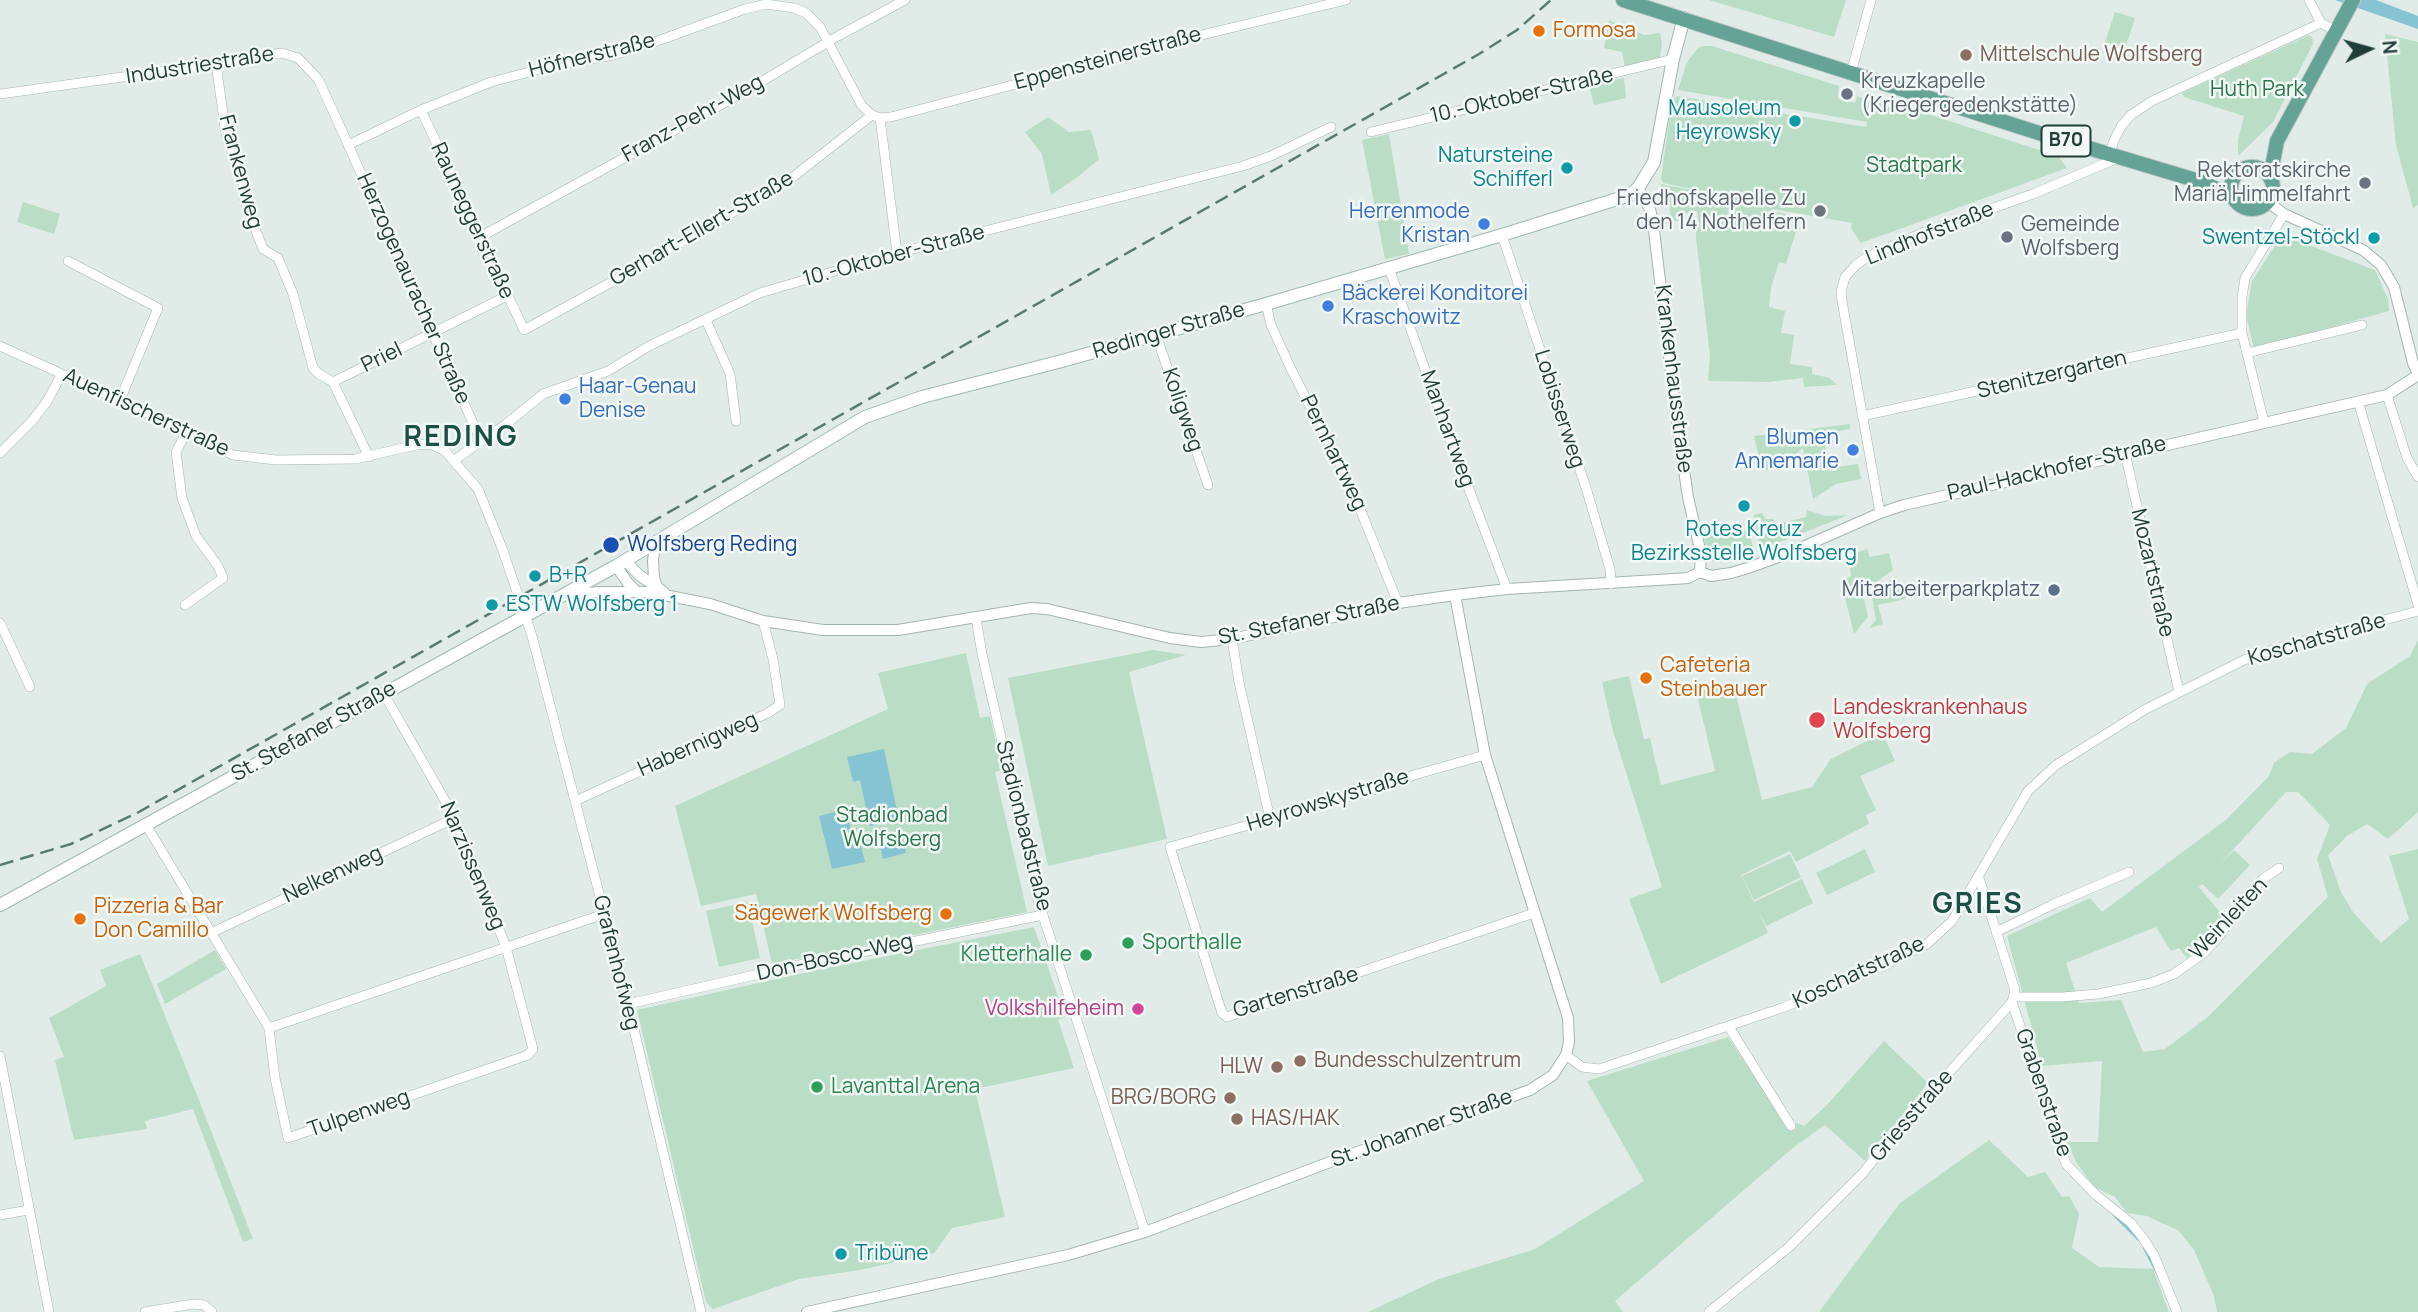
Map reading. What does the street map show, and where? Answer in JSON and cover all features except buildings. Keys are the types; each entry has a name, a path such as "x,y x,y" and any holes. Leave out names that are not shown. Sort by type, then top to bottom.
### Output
{"main road":[{"name":"B70","path":"1623,0 2202,182 2233,197 2237,203 2249,209 2256,209 2268,202 2273,190 2270,178 2277,141"},
{"name":"B70","path":"2202,182 2233,179 2242,170 2254,167 2277,141 2353,0"},
{"path":"1638,188 1654,162 1673,59 1684,18"},
{"path":"2254,167 2270,178"},
{"path":"2233,179 2233,197"},
{"name":"Redinger Straße","path":"561,596 655,544 865,416 922,397 1156,335 1502,235 1630,195 1638,188"},
{"name":"St. Stefaner Straße","path":"0,905 561,596"}],"street":[{"name":"Franz-Pehr-Weg","path":"480,237 734,98 905,0"},
{"name":"Eppensteinerstraße","path":"876,116 891,117 1346,0"},
{"path":"1852,73 1871,0"},
{"path":"2309,0 2321,23 2336,31"},
{"name":"Höfnerstraße","path":"348,145 421,110 491,82 552,66 614,55 766,4 794,8 806,13 820,27 862,106 876,116"},
{"path":"2115,155 2114,140 2122,125 2140,107 2321,23"},
{"name":"Industriestraße","path":"0,94 216,64 246,57 292,55 318,79 348,145"},
{"name":"10.-Oktober-Straße","path":"1371,132 1673,59"},
{"name":"Frankenweg","path":"216,64 226,134 244,186 243,196 263,249 278,258 293,294 313,368 333,382 369,457"},
{"name":"Rauneggerstraße","path":"421,110 524,330"},
{"path":"876,116 897,253"},
{"name":"Gerhart-Ellert-Straße","path":"524,330 793,177 876,116"},
{"name":"10.-Oktober-Straße","path":"481,441 542,394 608,371 649,346 760,293 897,253 1242,166 1271,156 1331,127"},
{"name":"Herzogenauracher Straße","path":"348,145 481,441"},
{"path":"2087,171 2090,148"},
{"name":"Lindhofstraße","path":"1880,513 1841,292 1849,271 1867,257 1922,233 2045,190 2115,155"},
{"name":"Krankenhausstraße","path":"1638,188 1650,208 1653,222 1676,423 1701,554 1700,572"},
{"path":"2268,202 2284,214 2363,250 2381,265 2394,287 2418,374"},
{"path":"2264,422 2242,333 2242,297 2245,278 2284,214"},
{"name":"Lobisserweg","path":"1502,235 1587,491 1611,584"},
{"path":"68,261 158,308 120,400"},
{"name":"Manhartweg","path":"1389,268 1507,589"},
{"name":"Priel","path":"333,382 507,296"},
{"name":"Pernhartweg","path":"1266,304 1271,325 1355,496 1398,603"},
{"path":"706,320 730,374 736,421"},
{"path":"2247,353 2362,325"},
{"name":"Stenitzergarten","path":"1862,416 2242,333"},
{"name":"Koligweg","path":"1156,335 1208,485"},
{"name":"Auenfischerstraße","path":"0,346 120,400 233,456 276,460 369,457 416,445 431,444 441,448 455,460 484,501 526,615"},
{"path":"0,453 39,412 62,374"},
{"name":"Paul-Hackhofer-Straße","path":"1700,572 1711,576 1748,568 1904,505 2387,395 2418,374"},
{"path":"2387,395 2407,457 2418,477"},
{"path":"2358,401 2418,605"},
{"path":"185,605 223,578 218,566 196,536 182,498 176,452 186,433"},
{"path":"455,460 481,441"},
{"name":"Mozartstraße","path":"2125,453 2179,692"},
{"path":"655,544 654,578 658,589"},
{"path":"621,563 628,583 637,592"},
{"name":"St. Stefaner Straße","path":"621,563 658,589 673,596"},
{"name":"St. Stefaner Straße","path":"561,596 637,592 673,596 710,604 763,621 823,630 898,630 1031,608 1047,609 1184,641 1232,639 1398,603 1455,595 1507,589 1689,578 1700,572"},
{"path":"1455,595 1485,755 1568,1018 1569,1042 1566,1055"},
{"name":"Koschatstraße","path":"1566,1055 1582,1066 1599,1069 1794,1003 1927,944 1952,921 2020,803 2037,782 2056,765 2091,741 2179,692 2244,660 2278,648 2418,611"},
{"name":"Grafenhofweg","path":"526,615 628,1004 701,1312"},
{"name":"Stadionbadstraße","path":"976,618 1038,900 1145,1232"},
{"name":"Habernigweg","path":"575,801 780,705 773,659 763,621"},
{"path":"0,623 30,687"},
{"path":"1232,639 1270,819"},
{"name":"Narzissenweg","path":"384,694 455,818 506,947 533,1049"},
{"name":"Heyrowskystraße","path":"1170,847 1485,755"},
{"name":"Nelkenweg","path":"211,933 455,818"},
{"name":"Tulpenweg","path":"146,825 269,1028 275,1078 288,1138 528,1055 533,1049"},
{"name":"Gartenstraße","path":"1170,847 1222,1013 1227,1017 1534,913"},
{"name":"Weinleiten","path":"2014,999 2098,994 2151,983 2174,974 2204,953 2221,934 2240,903 2263,879 2279,868"},
{"path":"1996,932 2129,872"},
{"path":"1979,878 2015,990 2014,999"},
{"path":"269,1028 604,914"},
{"name":"Don-Bosco-Weg","path":"628,1004 781,968 1044,915"},
{"name":"Griesstraße","path":"1709,1312 1790,1247 1863,1173 2014,999"},
{"name":"Grabenstraße","path":"2014,999 2066,1164 2095,1195 2131,1223 2143,1238 2154,1255 2178,1312"},
{"path":"1729,1027 1791,1126"},
{"name":"St. Johanner Straße","path":"807,1312 1068,1255 1145,1232 1530,1090 1553,1075 1566,1055"},
{"path":"0,1056 4,1099 49,1312"},
{"path":"0,1215 29,1210"},
{"path":"145,1312 193,1304 204,1305 212,1312"}],"green space":[{"path":"1709,0 1846,0 1834,37"},
{"path":"2115,12 2135,18 2125,49 2105,42"},
{"path":"1609,20 1644,35 1660,33 1660,58 1625,67 1622,52 1604,48"},
{"path":"2385,34 2418,42 2418,205 2413,208 2396,145"},
{"name":"Huth Park","path":"2309,35 2313,44 2273,122 2238,156 2238,140 2244,116 2184,97 2182,93"},
{"name":"Stadtpark","path":"1712,46 1839,86 1838,99 1855,103 1857,96 1901,111 1915,110 2058,156 2067,168 1861,243 1851,228 1852,223 1773,209 1771,215 1775,212 1783,213 1798,225 1786,264 1779,262 1771,288 1769,307 1785,311 1781,333 1794,335 1790,364 1812,367 1812,374 1830,378 1837,385 1804,387 1803,378 1768,382 1708,381 1710,356 1696,238 1696,226 1699,224 1697,211 1683,214 1683,221 1671,221 1669,201 1661,199 1661,184 1722,196 1727,200 1723,195 1663,183 1661,179 1672,100 1677,96 1866,127 1867,122 1678,90 1687,62 1698,48"},
{"path":"1624,78 1626,98 1594,105 1589,86"},
{"path":"1048,117 1069,132 1091,130 1099,159 1051,195 1042,154 1025,132"},
{"path":"1389,134 1409,254 1385,259 1362,140"},
{"path":"23,202 60,214 54,234 17,222"},
{"path":"2282,235 2375,270 2388,299 2389,311 2254,349 2246,315 2252,281"},
{"path":"1850,424 1850,429 1823,434 1829,468 1858,464 1861,479 1836,484 1813,499 1803,448 1794,456 1795,465 1762,471 1754,436"},
{"path":"1807,510 1826,516 1848,515 1760,550 1754,515 1762,513 1766,519 1773,519 1777,524 1806,517"},
{"path":"1749,530 1754,553 1720,563 1711,561 1703,535 1723,531 1724,535"},
{"path":"1867,549 1870,557 1889,553 1893,570 1860,591 1868,617 1854,634 1841,582 1851,576 1855,553"},
{"path":"1896,576 1905,599 1878,605 1883,624 1869,628 1876,620 1873,592"},
{"path":"2418,640 2418,812 2388,839 2367,824 2347,836 2328,855 2341,892 2353,912 2381,943 2409,919 2389,856 2418,849 2418,1312 2217,1312 2214,1296 2194,1250 2179,1231 2147,1216 2127,1213 2115,1197 2094,1187 2076,1162 2067,1142 2098,1142 2102,1061 2042,1066 2007,936 2090,898 2102,912 2227,819 2269,776 2274,763 2290,752 2312,754 2346,728 2367,684 2410,656","holes":["2286,792 2298,792 2330,825 2317,859 2328,897 2209,1016 2165,1049 2143,1052 2121,1000 2079,1003 2066,963 2156,927 2171,951 2179,948 2187,958 2210,939 2223,916 2199,887 2202,884 2218,899 2250,865 2234,850 2218,866"]},
{"path":"1153,650 1186,655 1129,672 1167,839 1048,866 1008,678"},
{"name":"Stadionbad Wolfsberg","path":"966,653 980,718 990,716 1002,770 995,772 1027,912 772,964 756,894 701,906 675,806 888,709 878,673"},
{"path":"1629,676 1644,739 1650,738 1661,785 1715,771 1696,691 1733,683 1762,800 1812,787 1831,759 1869,740 1880,727 1895,761 1860,776 1876,810 1866,815 1869,824 1796,862 1790,851 1741,875 1754,902 1802,879 1813,903 1766,926 1758,910 1768,933 1661,984 1629,899 1662,887 1613,731 1602,682"},
{"path":"1865,849 1875,872 1827,895 1816,873"},
{"path":"1790,854 1801,877 1754,900 1742,876"},
{"path":"748,902 760,958 719,967 706,911"},
{"name":"Lavanttal Arena","path":"1034,927 1065,1017 1058,1020 1074,1068 975,1089 1005,1217 952,1228 934,1253 860,1270 799,1279 713,1309 706,1302 637,1010 817,970"},
{"path":"215,950 226,969 165,1004 157,984"},
{"path":"140,954 253,1239 243,1242 193,1109 145,1121 147,1129 74,1140 55,1060 64,1057 49,1018 106,986 100,970"},
{"path":"1728,1037 1789,1128 1797,1123 1804,1126 1827,1105 1884,1041 1928,1083 1865,1161 1825,1125 1794,1147 1615,1301 1623,1312 1368,1312 1439,1279 1535,1249 1644,1181 1587,1081"},
{"path":"1989,1140 2028,1177 2045,1172 2062,1197 2069,1196 2079,1214 2072,1248 2099,1267 2153,1269 2169,1312 1819,1312 1900,1203"}],"water":[{"path":"2335,0 2376,0 2418,16 2418,29"},
{"path":"884,749 899,820 870,826 860,780 853,782 847,757"},
{"path":"846,809 854,843 860,842 865,862 832,869 819,816"},
{"path":"901,833 906,853 883,859 878,838"}],"waterway":[{"path":"2114,1215 2139,1240"},
{"path":"2144,1248 2157,1273"}],"railway":[{"path":"0,865 71,844 137,813 1479,54 1517,30 1551,0"}],"place":[{"name":"Formosa","path":"1539,31"},
{"name":"Mittelschule Wolfsberg","path":"1966,55"},
{"name":"Kreuzkapelle (Kriegergedenkstätte)","path":"1847,94"},
{"name":"Mausoleum Heyrowsky","path":"1795,121"},
{"name":"Natursteine Schifferl","path":"1567,168"},
{"name":"Rektoratskirche Mariä Himmelfahrt","path":"2365,183"},
{"name":"Friedhofskapelle Zu den 14 Nothelfern","path":"1820,211"},
{"name":"Herrenmode Kristan","path":"1484,224"},
{"name":"Gemeinde Wolfsberg","path":"2007,237"},
{"name":"Swentzel-Stöckl","path":"2374,238"},
{"name":"Bäckerei Konditorei Kraschowitz","path":"1328,306"},
{"name":"Haar-Genau Denise","path":"565,399"},
{"name":"Blumen Annemarie","path":"1853,450"},
{"name":"Rotes Kreuz Bezirksstelle Wolfsberg","path":"1744,506"},
{"name":"Wolfsberg Reding","path":"611,545"},
{"name":"B+R","path":"535,576"},
{"name":"Mitarbeiterparkplatz","path":"2054,590"},
{"name":"ESTW Wolfsberg 1","path":"492,605"},
{"name":"Cafeteria Steinbauer","path":"1646,678"},
{"name":"Landeskrankenhaus Wolfsberg","path":"1817,720"},
{"name":"Sägewerk Wolfsberg","path":"946,914"},
{"name":"Pizzeria & Bar Don Camillo","path":"80,919"},
{"name":"Sporthalle","path":"1128,943"},
{"name":"Kletterhalle","path":"1086,955"},
{"name":"Volkshilfeheim","path":"1138,1009"},
{"name":"Bundesschulzentrum","path":"1300,1061"},
{"name":"HLW","path":"1277,1067"},
{"name":"Lavanttal Arena","path":"817,1087"},
{"name":"BRG/BORG","path":"1230,1098"},
{"name":"HAS/HAK","path":"1237,1119"},
{"name":"Tribüne","path":"841,1254"}],"district":[{"name":"REDING","path":"461,438"},
{"name":"GRIES","path":"1978,905"}]}
